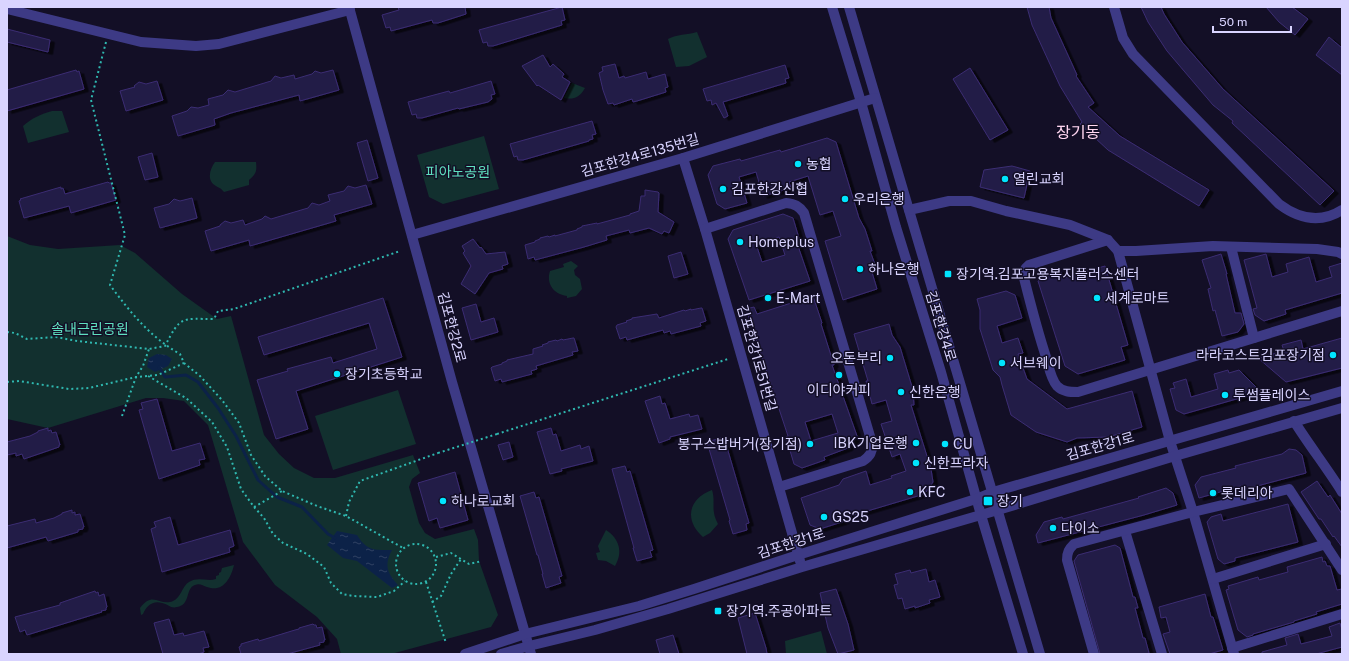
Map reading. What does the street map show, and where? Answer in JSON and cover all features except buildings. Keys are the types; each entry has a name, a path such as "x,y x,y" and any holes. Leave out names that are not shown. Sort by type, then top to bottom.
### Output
{"street":[{"name":"김포한강4로","path":"832,7 1023,654"},
{"name":"김포한강4로","path":"849,7 1040,654"},
{"path":"1114,7 1123,38 1133,54 1279,204 1289,211 1308,219 1322,219 1342,210"},
{"path":"7,9 141,42 196,46 219,44 349,9"},
{"name":"김포한강2로","path":"349,9 452,382 530,650"},
{"name":"김포한강4로135번길","path":"412,235 682,158 876,98"},
{"name":"김포한강1로51번길","path":"682,158 705,229 802,567"},
{"path":"910,210 949,201 971,201 1006,211 1070,225 1108,240 1118,251 1170,441 1193,512 1233,651 1342,614"},
{"path":"705,229 786,202 799,206 804,213 872,443 873,450 869,456 862,461 779,487"},
{"path":"1108,240 1035,263 1025,268 1023,272 1040,339 1054,381 1062,389 1067,391 1078,392 1342,311"},
{"path":"1118,251 1198,246 1316,249 1338,252 1342,254"},
{"path":"1231,247 1254,338"},
{"name":"김포한강1로","path":"465,654 525,634 593,618 680,594 976,499 993,492 1342,391"},
{"name":"김포한강1로","path":"501,654 530,650 802,567 1342,408"},
{"path":"1294,421 1306,441 1328,470 1342,492"},
{"path":"1094,654 1067,560 1067,553 1074,544 1193,512 1289,489 1342,570"},
{"path":"1124,531 1162,654"},
{"path":"1213,579 1326,544"}],"path":[{"path":"106,41 90,100 125,235 110,285 133,316 165,346 180,354 184,363 200,376 222,400 239,423 251,455 265,476 282,491 317,506 346,516 403,548"},
{"path":"165,346 175,326 185,319 214,319 218,310 234,309 400,251"},
{"path":"7,332 15,333 27,340 56,337 77,341 149,349 165,346"},
{"path":"122,416 136,377 143,366 149,349"},
{"path":"346,516 350,502 360,481 438,453 728,359"},
{"path":"7,382 24,381 69,389 89,388 136,377 158,375 184,363"},
{"path":"148,376 186,398 212,422 227,447 242,489 254,507 264,518 273,534 284,543 307,554 324,567 331,583 342,594 377,597 394,591 405,581"},
{"path":"254,507 282,491"},
{"path":"415,543 422,544 433,551 437,564 433,576 426,582 415,584 405,581 398,573 396,566 396,559 403,548 415,543"},
{"path":"436,557 451,553 469,564 482,561"},
{"path":"432,602 441,596 451,574 461,559"},
{"path":"426,582 446,643"}],"green space":[{"path":"697,32 707,57 689,66 676,67 668,39 675,36"},
{"path":"572,83 585,88 581,94 576,97 571,99 564,98"},
{"path":"62,111 69,132 28,143 23,126 44,113"},
{"name":"피아노공원","path":"484,136 499,189 443,204 429,197 417,155"},
{"path":"215,162 256,162 256,171 249,180 249,185 224,192 213,184 210,178 210,171"},
{"name":"솔내근린공원","path":"7,236 30,245 58,249 120,245 135,253 182,294 217,319 231,316 264,435 279,454 294,468 314,478 335,478 413,455 420,473 412,479 409,487 419,523 425,533 435,539 474,529 478,540 479,561 498,615 491,627 391,654 341,654 337,639 317,617 275,585 243,542 208,425 184,401 163,398 146,398 48,428 7,419"},
{"path":"571,261 578,266 574,270 575,275 580,279 582,289 576,296 567,298 567,296 554,290 550,284 549,275 550,271 564,267 563,264"},
{"path":"398,390 416,444 333,470 315,416"},
{"path":"712,490 714,499 714,514 718,524 710,533 703,537 693,524 691,510 698,499"},
{"path":"606,530 611,534 619,546 619,556 615,566 606,561 598,560 596,553 600,552 598,546"},
{"path":"234,565 231,575 222,586 213,588 197,584 190,589 186,600 181,606 173,607 156,602 148,606 141,615 140,608 149,600 153,599 164,602 173,601 192,580 216,579 216,576 219,575 222,568"},
{"path":"821,631 827,654 786,654 785,641"}],"water":[{"path":"157,354 166,355 172,359 168,366 155,372 147,367 149,358"},
{"path":"337,531 357,535 368,547 380,550 392,550 387,565 391,577 398,585 392,588 357,561 343,558 327,545"}],"waterway":[{"path":"159,367 165,377 186,375 198,382 218,408 236,436 258,480 277,497 302,507 328,534 335,538"}],"place":[{"name":"농협","path":"798,164"},
{"name":"열린교회","path":"1005,179"},
{"name":"김포한강신협","path":"723,189"},
{"name":"우리은행","path":"845,199"},
{"name":"Homeplus","path":"740,242"},
{"name":"하나은행","path":"860,269"},
{"name":"장기역.김포고용복지플러스센터","path":"948,274"},
{"name":"E-Mart","path":"768,298"},
{"name":"세계로마트","path":"1097,298"},
{"name":"라라코스트김포장기점","path":"1333,355"},
{"name":"오돈부리","path":"890,358"},
{"name":"서브웨이","path":"1002,363"},
{"name":"장기초등학교","path":"337,374"},
{"name":"이디야커피","path":"839,375"},
{"name":"신한은행","path":"901,392"},
{"name":"투썸플레이스","path":"1225,395"},
{"name":"IBK기업은행","path":"916,443"},
{"name":"봉구스밥버거(장기점)","path":"810,444"},
{"name":"CU","path":"945,444"},
{"name":"신한프라자","path":"916,463"},
{"name":"KFC","path":"910,492"},
{"name":"롯데리아","path":"1213,493"},
{"name":"하나로교회","path":"443,501"},
{"name":"장기","path":"988,501"},
{"name":"GS25","path":"824,517"},
{"name":"다이소","path":"1053,528"},
{"name":"장기역.주공아파트","path":"718,611"}],"district":[{"name":"장기동","path":"1078,132"}]}
